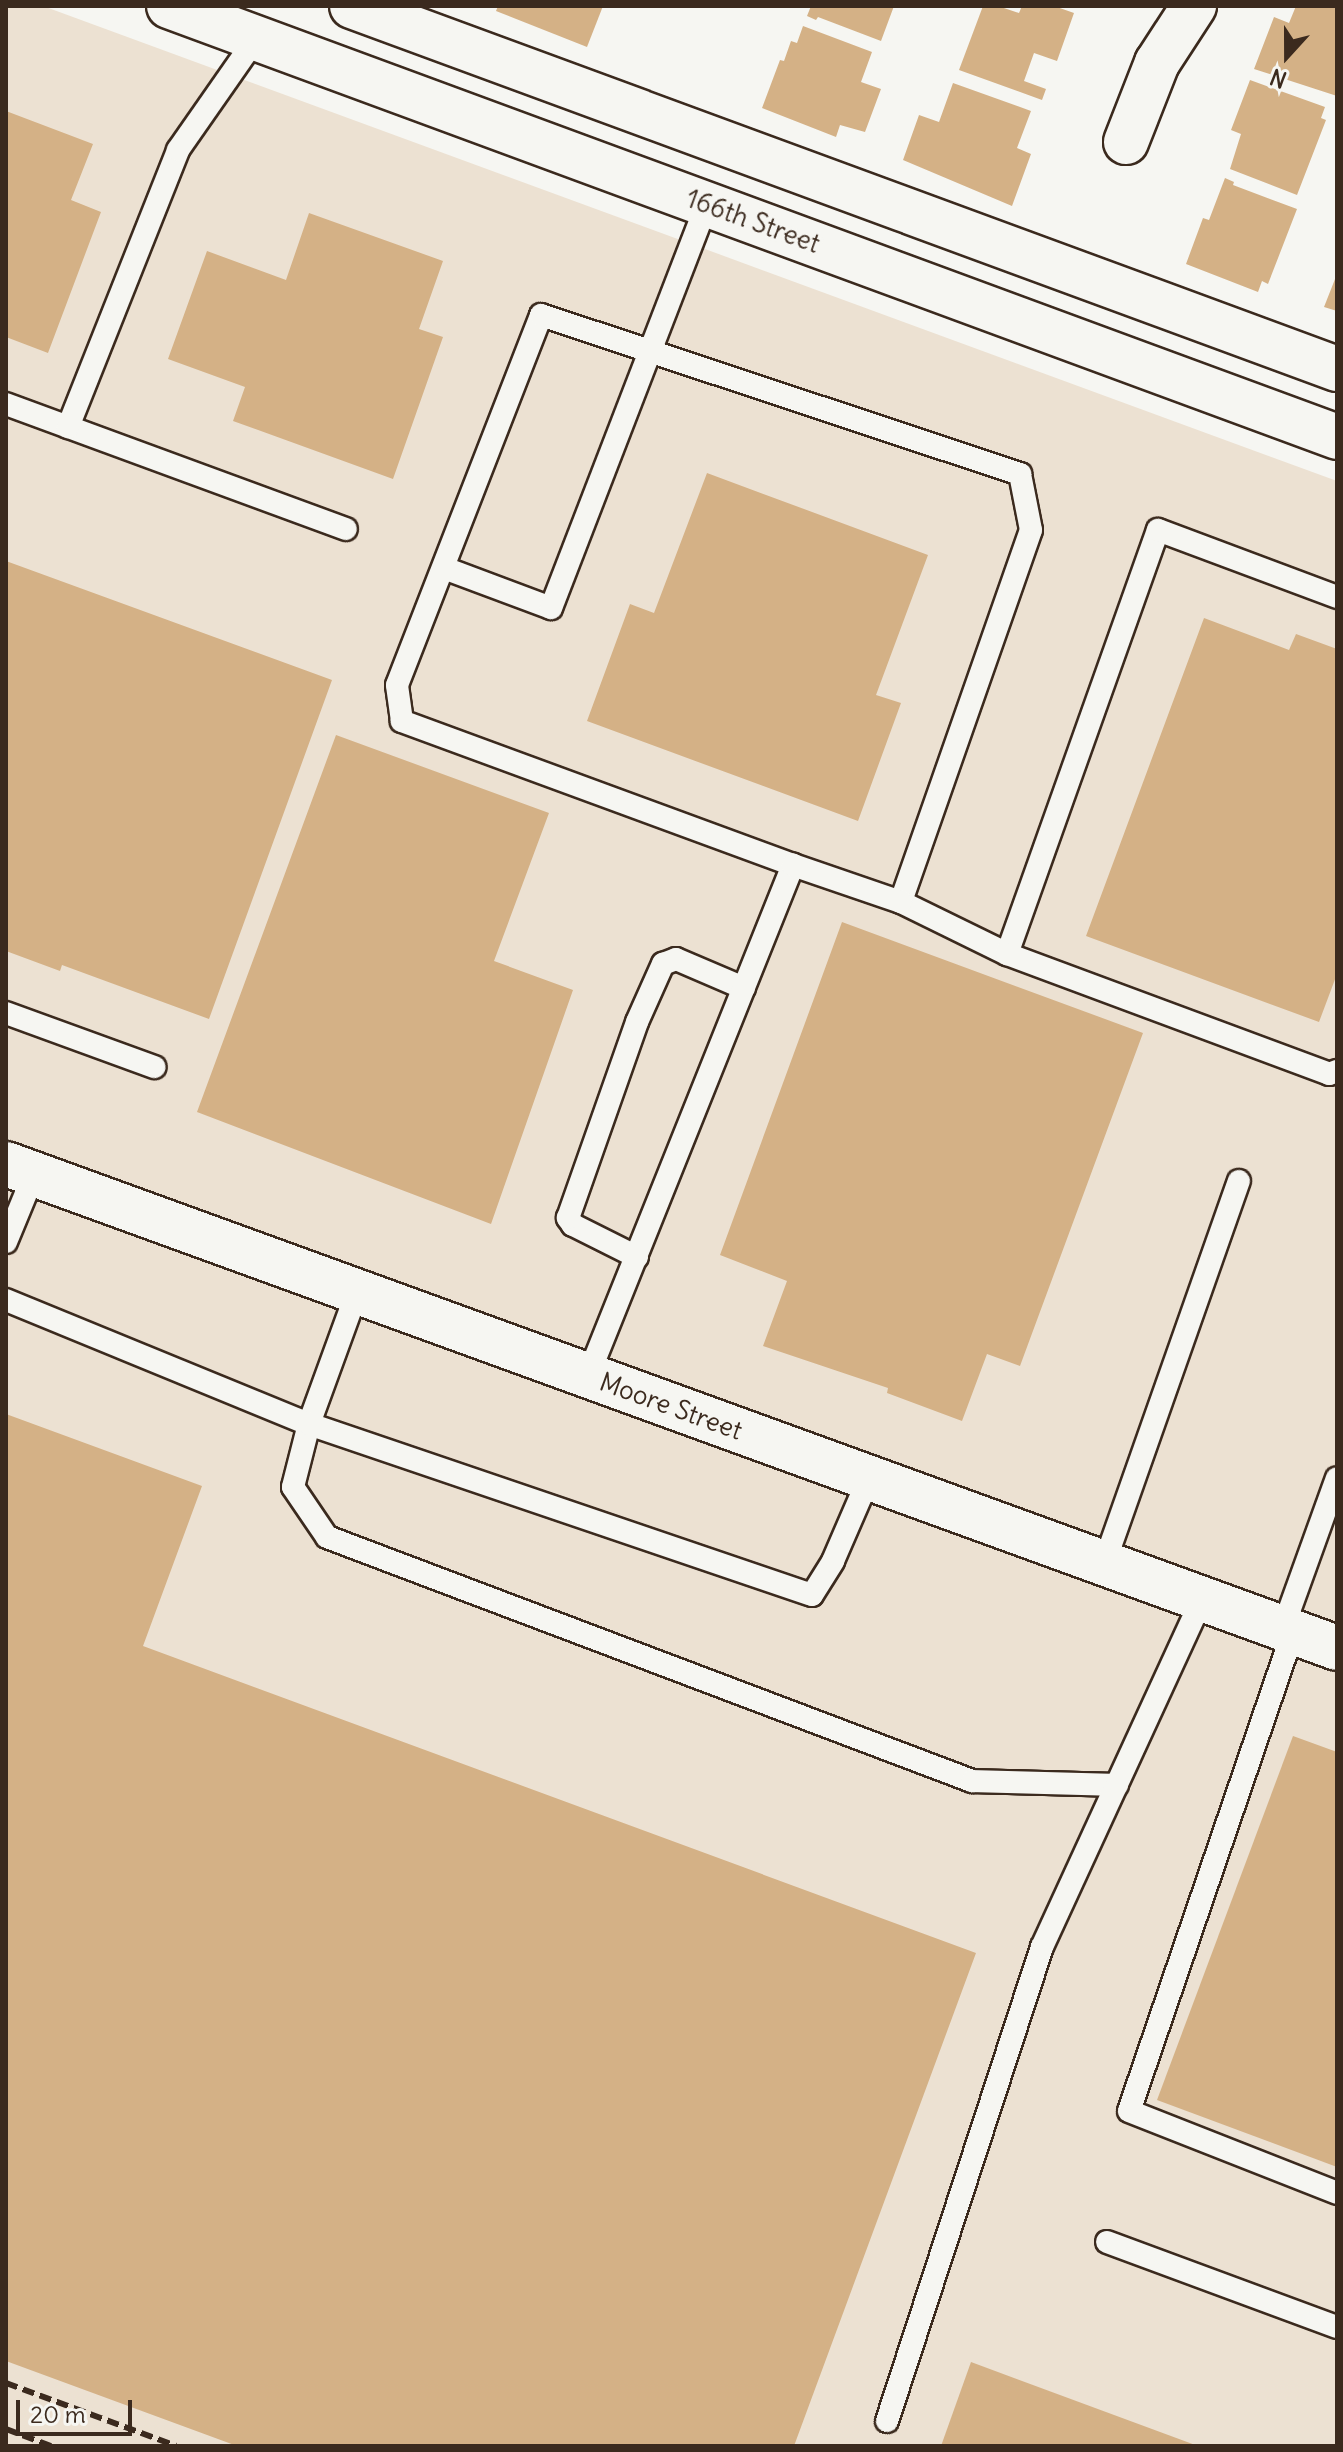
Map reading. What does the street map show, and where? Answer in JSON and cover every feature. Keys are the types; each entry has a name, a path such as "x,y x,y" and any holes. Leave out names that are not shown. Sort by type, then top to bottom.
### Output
{"street":[{"name":"166th Street","path":"169,6 1337,437"},
{"path":"352,6 1337,369"},
{"path":"1126,142 1157,63 1194,6"},
{"name":"Moore Street","path":"20,1169 1337,1648"}],"lane":[{"path":"68,427 178,150 256,38"},
{"path":"444,568 551,608 707,204"},
{"path":"901,902 1031,530 1020,474 541,315 397,685 402,721 901,902 1007,954 1329,1074 1337,1071"},
{"path":"6,404 346,529"},
{"path":"1007,954 1158,530 1337,597"},
{"path":"588,1376 793,865"},
{"path":"637,1257 573,1225 568,1218 637,1022 663,964 676,959 744,988"},
{"path":"6,1013 154,1067"},
{"path":"6,1242 20,1169"},
{"path":"1104,1564 1239,1181"},
{"path":"357,1292 309,1424 293,1487 327,1537 972,1781 1117,1785"},
{"path":"6,1300 309,1424 812,1595 833,1561 869,1478"},
{"path":"1337,1478 1129,2111 1337,2193"},
{"path":"887,2421 1042,1947 1202,1599"},
{"path":"1107,2242 1337,2327"}],"shaded area":[{"path":"6,6 43,6 1337,481 1337,2446 6,2446"}],"building":[{"path":"498,6 603,6 587,47 496,11"},
{"path":"811,6 894,6 881,41 818,17 816,20 807,16"},
{"path":"983,6 998,6 1019,13 1022,6 1054,6 1074,13 1057,61 1034,53 1024,81 1046,89 1042,100 959,70"},
{"path":"1296,6 1337,6 1337,96 1254,69 1274,17 1289,23"},
{"path":"803,26 872,52 861,82 881,89 865,132 840,125 836,137 762,108 780,60 784,61 791,41 797,43"},
{"path":"1250,80 1325,107 1321,118 1326,120 1297,195 1230,169 1241,134 1231,130"},
{"path":"953,83 1031,111 1017,148 1031,154 1012,206 903,160 919,115 939,122"},
{"path":"6,111 93,144 71,200 101,212 48,353 6,337"},
{"path":"1225,178 1234,182 1233,185 1297,209 1268,284 1262,281 1258,292 1186,264 1203,218 1209,220"},
{"path":"309,213 443,261 419,329 443,337 393,479 233,421 245,387 168,359 207,251 286,280"},
{"path":"1337,274 1337,311 1324,307"},
{"path":"707,473 928,555 876,695 901,703 858,821 587,721 630,604 654,613"},
{"path":"6,561 332,680 209,1019 62,965 60,971 6,951"},
{"path":"1204,618 1289,650 1296,634 1337,649 1337,974 1319,1022 1086,936"},
{"path":"336,735 549,813 494,961 573,990 491,1224 197,1112"},
{"path":"842,922 1143,1033 1020,1366 987,1354 962,1421 887,1393 888,1388 763,1346 787,1281 720,1255"},
{"path":"6,1414 202,1486 143,1646 976,1953 794,2446 237,2446 6,2361"},
{"path":"1293,1736 1337,1752 1337,2167 1157,2100"},
{"path":"971,2362 1198,2446 941,2446"}],"railway":[{"path":"6,2383 176,2446"},
{"path":"6,2429 51,2446"}]}
